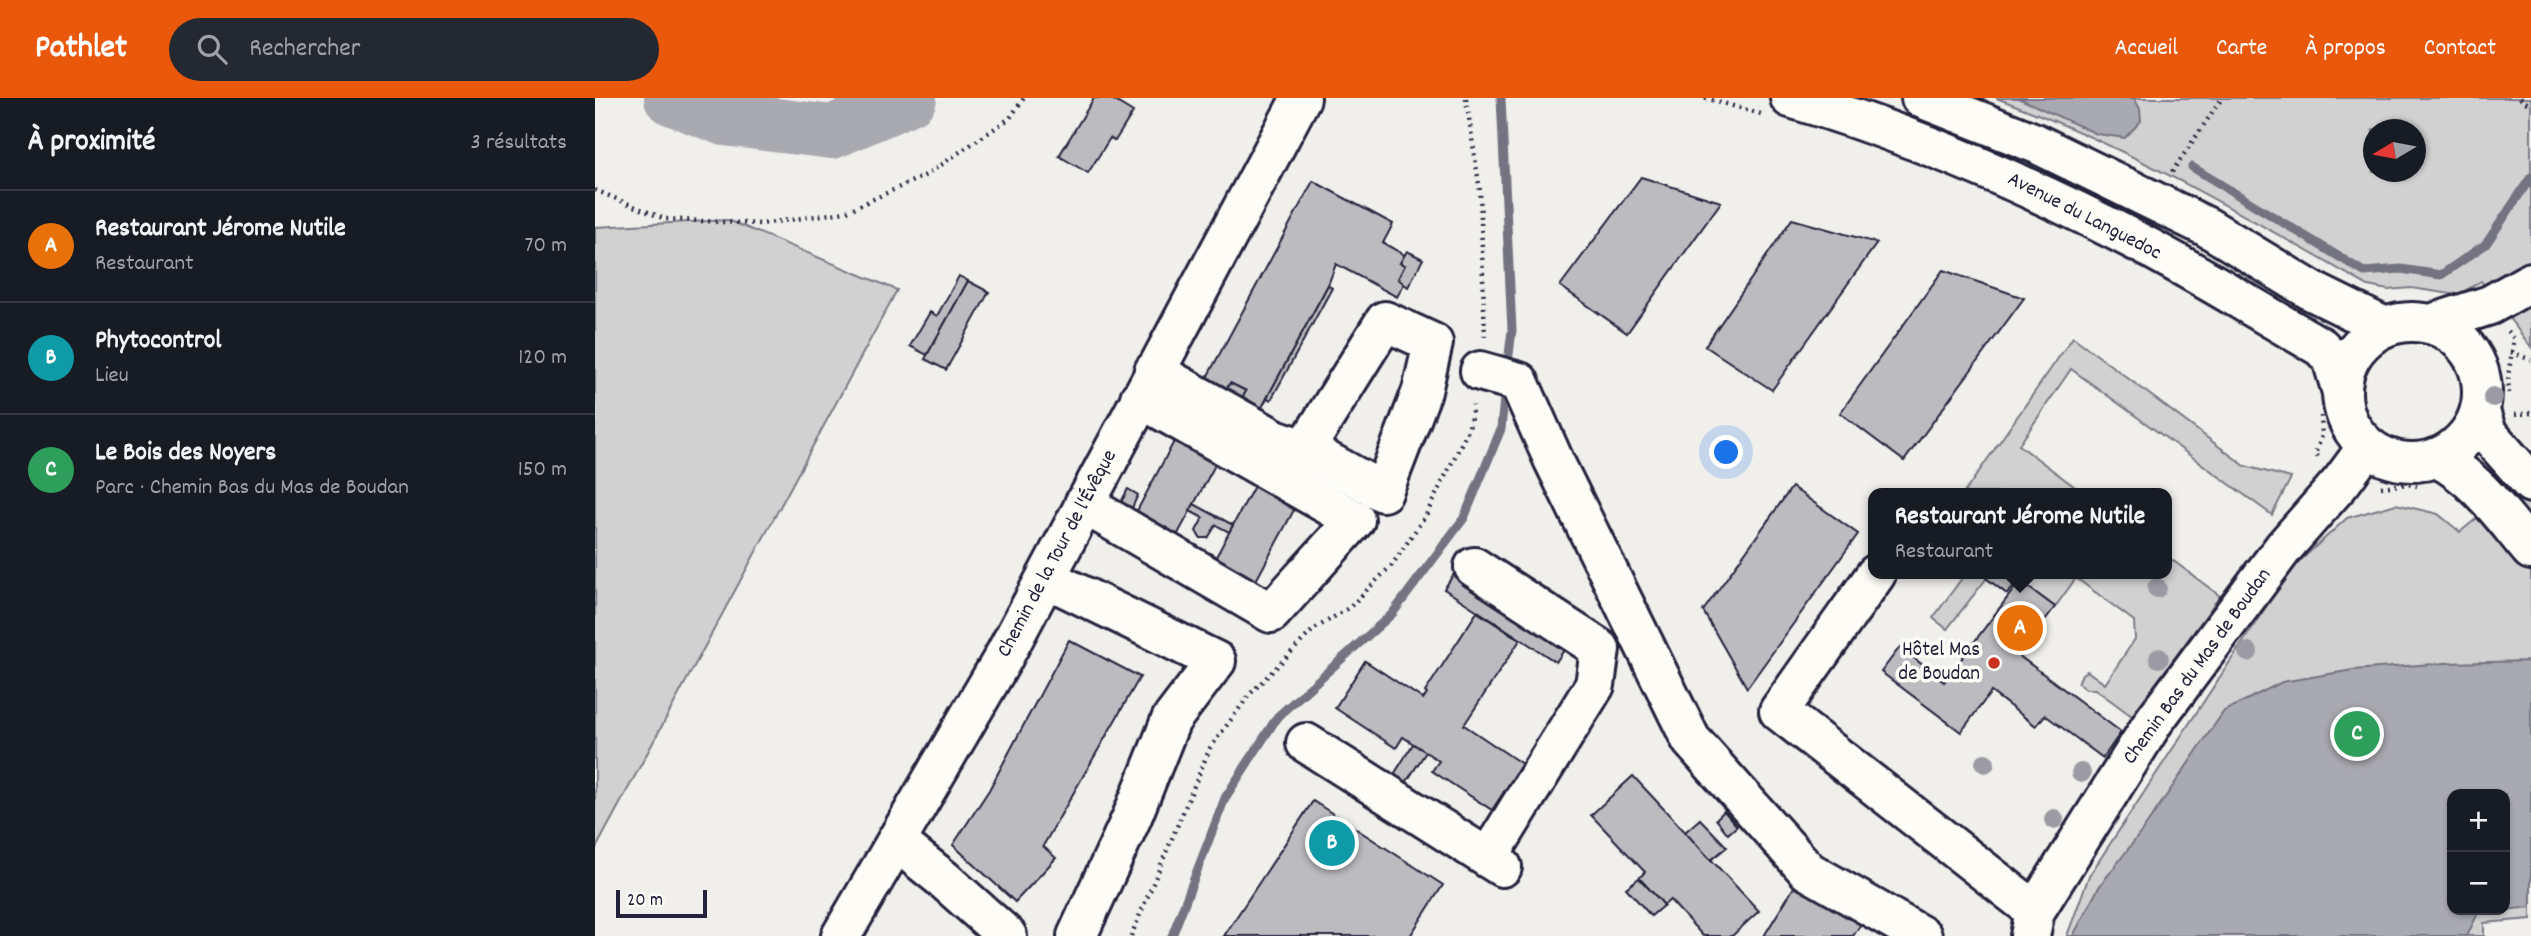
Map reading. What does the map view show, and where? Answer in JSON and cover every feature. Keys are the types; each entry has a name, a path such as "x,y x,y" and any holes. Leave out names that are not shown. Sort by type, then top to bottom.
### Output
{"street":[{"name":"Chemin de la Tour de l'Évêque","path":"1264,167 1286,98"},
{"name":"Chemin de la Tour de l'Évêque","path":"841,936 1002,660 1301,98"},
{"name":"Avenue du Languedoc","path":"1921,98 2035,143 2207,226 2312,291 2385,327"},
{"name":"Avenue du Languedoc","path":"1777,106 1829,109 1988,169 2142,244 2321,347 2332,359 2330,398"},
{"path":"2431,324 2490,305 2531,282"},
{"path":"2531,288 2502,323 2494,359 2481,382 2480,412 2487,433 2531,483"},
{"path":"2494,359 2431,324 2411,322 2385,327 2372,334 2353,354 2330,398 2343,406 2348,423 2367,447 2381,456 2412,463 2429,472 2455,467 2531,550"},
{"path":"1480,371 1519,382 1554,461 1691,740 1808,871 1922,936"},
{"path":"1147,385 1305,449"},
{"path":"1084,504 1271,613 1355,520 1147,385"},
{"path":"2429,472 2470,431 2480,412"},
{"name":"Chemin Bas du Mas de Boudan","path":"2032,923 2154,722 2284,547 2342,481 2367,447"},
{"path":"1306,743 1495,863 1595,685 1600,649 1474,567"},
{"path":"1045,578 1216,661 1171,720 1132,817 1077,936"},
{"path":"1872,579 1779,712 2032,923"},
{"path":"897,842 1007,936"}],"path":[{"path":"595,190 665,219 760,224 845,212 926,175 1010,118 1024,98"},
{"path":"1705,98 1777,106"},
{"path":"2169,176 2221,98"},
{"path":"2520,98 2531,106"},
{"path":"2494,359 2531,359"},
{"path":"2330,398 2322,436 2315,454 2358,495 2377,487 2408,484 2429,472"}],"shaded area":[{"path":"1996,98 2531,98 2531,347 2481,281 2458,295 2411,288 2388,290 2368,286 2186,184 2093,138"},
{"path":"2018,98 2134,98 2140,109 2141,121 2125,138 2097,134"},
{"path":"728,220 897,290 595,850 595,227"},
{"path":"2073,337 2245,466 2291,478 2272,515 2071,369 2019,445 2076,488 1967,488"},
{"path":"2531,474 2531,919 2484,923 2484,936 2067,936 2089,876 2291,569 2347,518 2396,504 2438,514 2460,532"},
{"path":"2172,560 2220,596 2132,716 2095,689 2086,689 2078,683 2082,674 2087,671 2105,684 2135,639 2134,621 2077,579 2172,579"},
{"path":"1961,579 1986,579 1947,629 1933,618"},
{"path":"2021,579 2075,579 2055,607"},
{"path":"2531,661 2531,907 2510,909 2510,789 2447,789 2447,915 2477,915 2467,936 2073,936 2099,887 2145,827 2224,711 2282,682 2353,670 2445,663"}],"building":[{"path":"1094,98 1110,98 1133,112 1115,141 1110,138 1088,173 1059,156"},
{"path":"1641,177 1721,202 1627,333 1560,286"},
{"path":"1313,181 1393,224 1383,243 1405,255 1400,263 1405,265 1398,279 1405,282 1397,297 1336,264 1328,285 1260,411 1241,400 1246,391 1230,383 1225,391 1205,381"},
{"path":"1792,219 1877,243 1772,390 1705,346"},
{"path":"1407,251 1423,259 1408,287 1398,279 1405,265 1400,263"},
{"path":"1943,270 2024,298 1904,461 1840,413"},
{"path":"959,276 968,281 927,355 910,346 930,312 937,316"},
{"path":"968,281 989,292 946,370 925,359"},
{"path":"1328,285 1332,288 1271,400 1267,398"},
{"path":"1230,383 1246,391 1241,400 1225,391"},
{"path":"1194,404 1236,426 1172,545 1131,522"},
{"path":"1275,447 1316,469 1252,588 1211,566"},
{"path":"1792,487 1858,534 1747,688 1703,611"},
{"path":"1128,489 1138,495 1130,512 1119,506"},
{"path":"1194,504 1233,525 1229,532 1216,525 1208,538 1200,538 1196,531 1203,518 1190,511"},
{"path":"1458,568 1570,641 1556,662 1444,589"},
{"path":"1987,579 2019,579 2007,594"},
{"name":"Hôtel Mas de Boudan","path":"2020,581 2055,607 2018,655 2121,732 2103,758 2045,715 2036,726 1991,692 1961,732 1881,672 1900,647 1944,682"},
{"path":"1477,612 1520,640 1464,725 1522,764 1492,810 1432,771 1439,761 1403,737 1396,748 1335,708 1365,661 1423,699"},
{"path":"1069,640 1140,677 1043,846 1056,858 1015,902 953,845 989,790"},
{"path":"1413,744 1426,752 1405,784 1393,776"},
{"path":"1633,776 1759,911 1732,936 1703,936 1670,900 1664,905 1639,878 1645,872 1591,815"},
{"path":"1313,801 1443,885 1410,936 1224,936"},
{"path":"1724,811 1737,826 1728,834 1716,819"},
{"path":"1700,819 1727,847 1711,860 1685,832"},
{"path":"1639,878 1664,905 1651,916 1626,888"},
{"path":"1796,884 1861,924 1853,936 1764,936"}],"waterway":[{"path":"671,98 725,119 832,132 910,98"},
{"path":"1501,98 1512,330 1507,371"},
{"path":"2192,167 2364,272 2401,269 2441,275 2486,244 2531,177"},
{"path":"1172,936 1225,798 1278,716 1392,614 1464,518 1501,429 1505,388"}],"place":[{"name":"Restaurant Jérome Nutile","path":"2020,628"},
{"name":"Hôtel Mas de Boudan","path":"1994,663"},
{"name":"Le Bois des Noyers","path":"2357,734"},
{"name":"Phytocontrol","path":"1332,843"}]}
